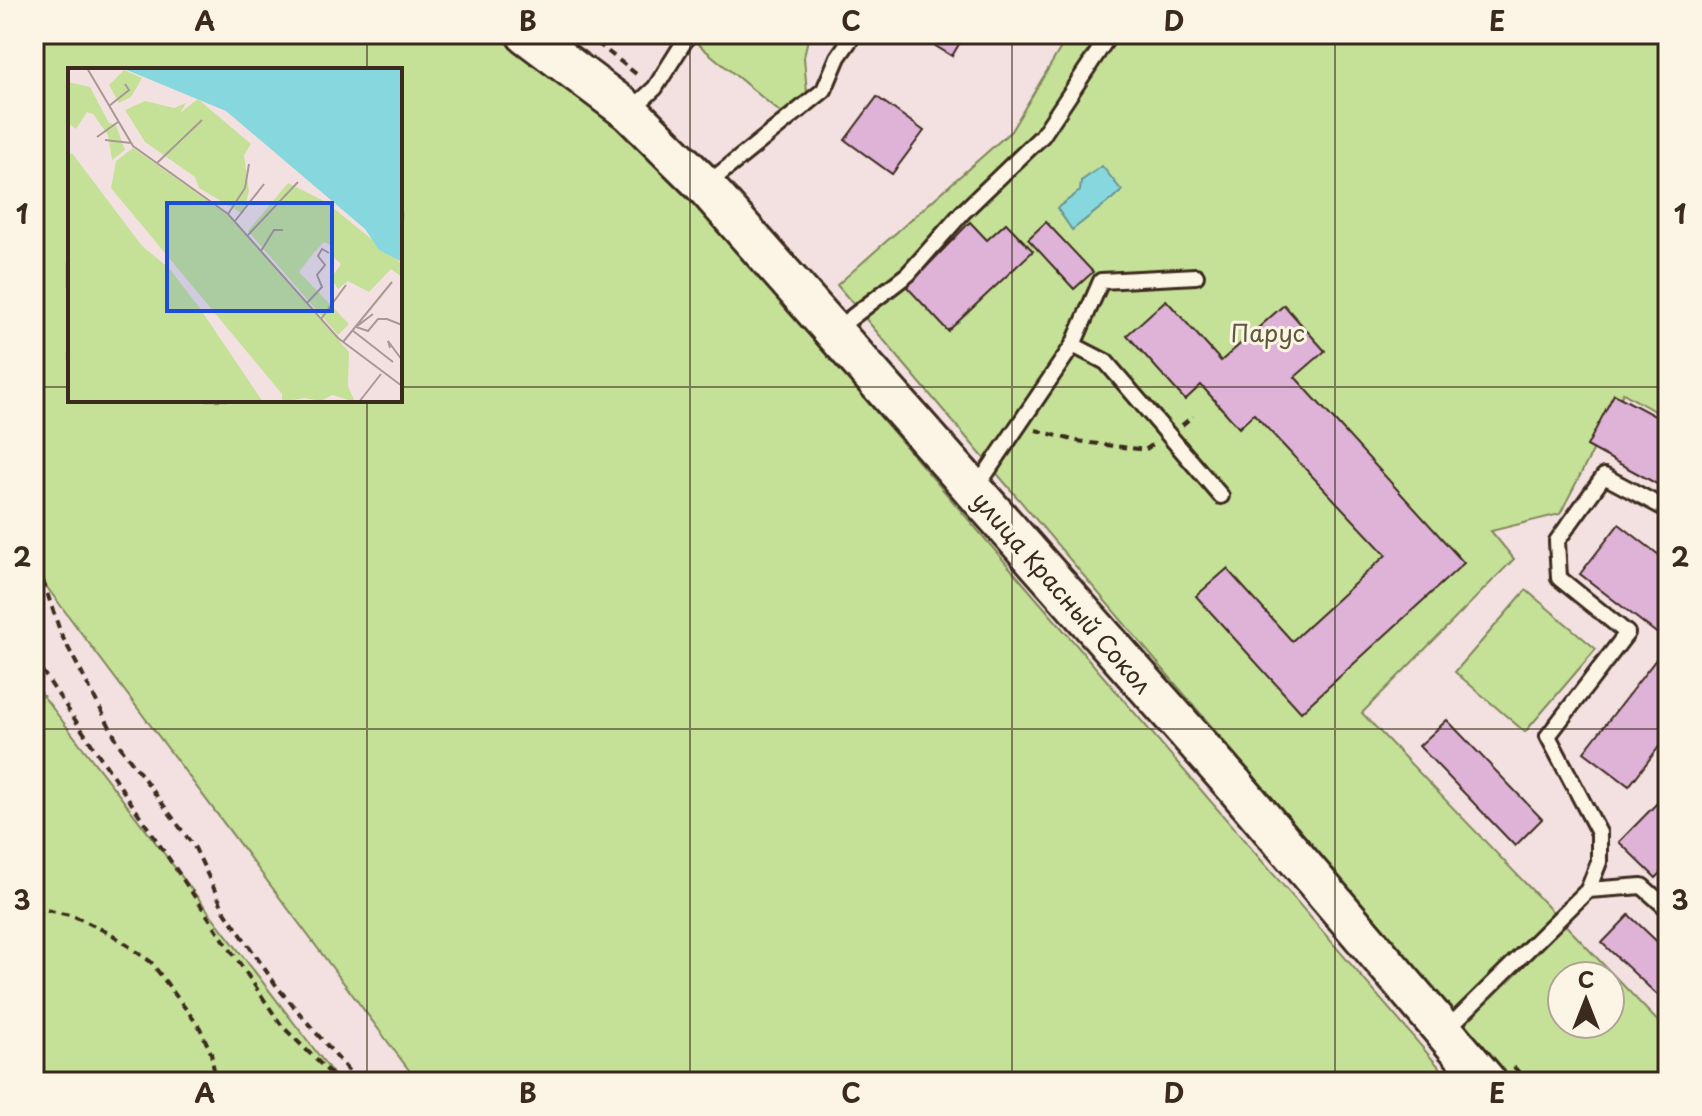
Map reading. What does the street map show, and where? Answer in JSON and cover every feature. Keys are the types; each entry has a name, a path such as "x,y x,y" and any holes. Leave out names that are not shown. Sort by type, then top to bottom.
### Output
{"street":[{"name":"улица Красный Сокол","path":"526,34 630,112 705,186 1234,785 1487,1082"}],"lane":[{"path":"630,112 655,88 689,34"},
{"path":"705,186 824,90 838,57 854,34"},
{"path":"833,331 908,274 962,213 1042,136 1110,34"},
{"path":"974,491 1073,345 1101,281 1196,276"},
{"path":"1073,345 1106,362 1221,496"},
{"path":"1443,1032 1588,890 1599,862 1599,833 1548,736 1627,633 1559,578 1557,541 1604,476 1668,510"},
{"path":"1588,890 1642,886 1668,909"}],"path":[{"path":"1018,425 1076,441 1145,450 1193,416"},
{"path":"34,554 61,634 120,746 195,848 224,910 278,988 358,1082"},
{"path":"34,659 282,1026 339,1082"},
{"path":"34,915 46,910 74,916 113,935 151,962 200,1028 211,1053 216,1082"},
{"path":"321,1082 334,1075"}],"green space":[{"path":"34,34 497,34 637,134 1452,1082 418,1082 34,570"},
{"path":"663,34 809,34 804,57 807,93 781,113 687,35"},
{"name":"Парус","path":"1069,34 1668,34 1668,419 1623,393 1560,514 1491,531 1514,559 1362,713 1599,960 1546,960 1546,1040 1626,1040 1626,988 1668,1032 1668,1082 1508,1082 1263,787 837,285 1011,131"},
{"path":"1526,590 1596,649 1525,732 1455,672"},
{"path":"34,684 334,1075 339,1082 34,1082"}],"water":[{"path":"1102,166 1122,191 1072,230 1057,208 1080,191 1081,181"}],"building":[{"path":"916,34 965,34 952,56"},
{"path":"877,97 924,131 892,174 845,140"},
{"path":"970,222 987,240 1006,223 1033,251 948,331 907,287"},
{"path":"1046,222 1093,272 1074,289 1028,239"},
{"path":"1166,300 1221,361 1284,305 1325,351 1295,377 1464,563 1301,712 1196,596 1227,569 1292,641 1386,555 1254,414 1239,428 1201,385 1185,400 1127,335"},
{"path":"1614,394 1668,423 1668,490 1587,446"},
{"path":"1619,524 1668,562 1668,642 1580,574"},
{"path":"1668,644 1668,735 1629,786 1584,752"},
{"path":"1447,720 1542,819 1515,846 1419,746"},
{"path":"1668,792 1668,866 1656,878 1619,842"},
{"path":"1629,915 1668,952 1668,1005 1626,966 1626,960 1620,960 1602,943"}]}
